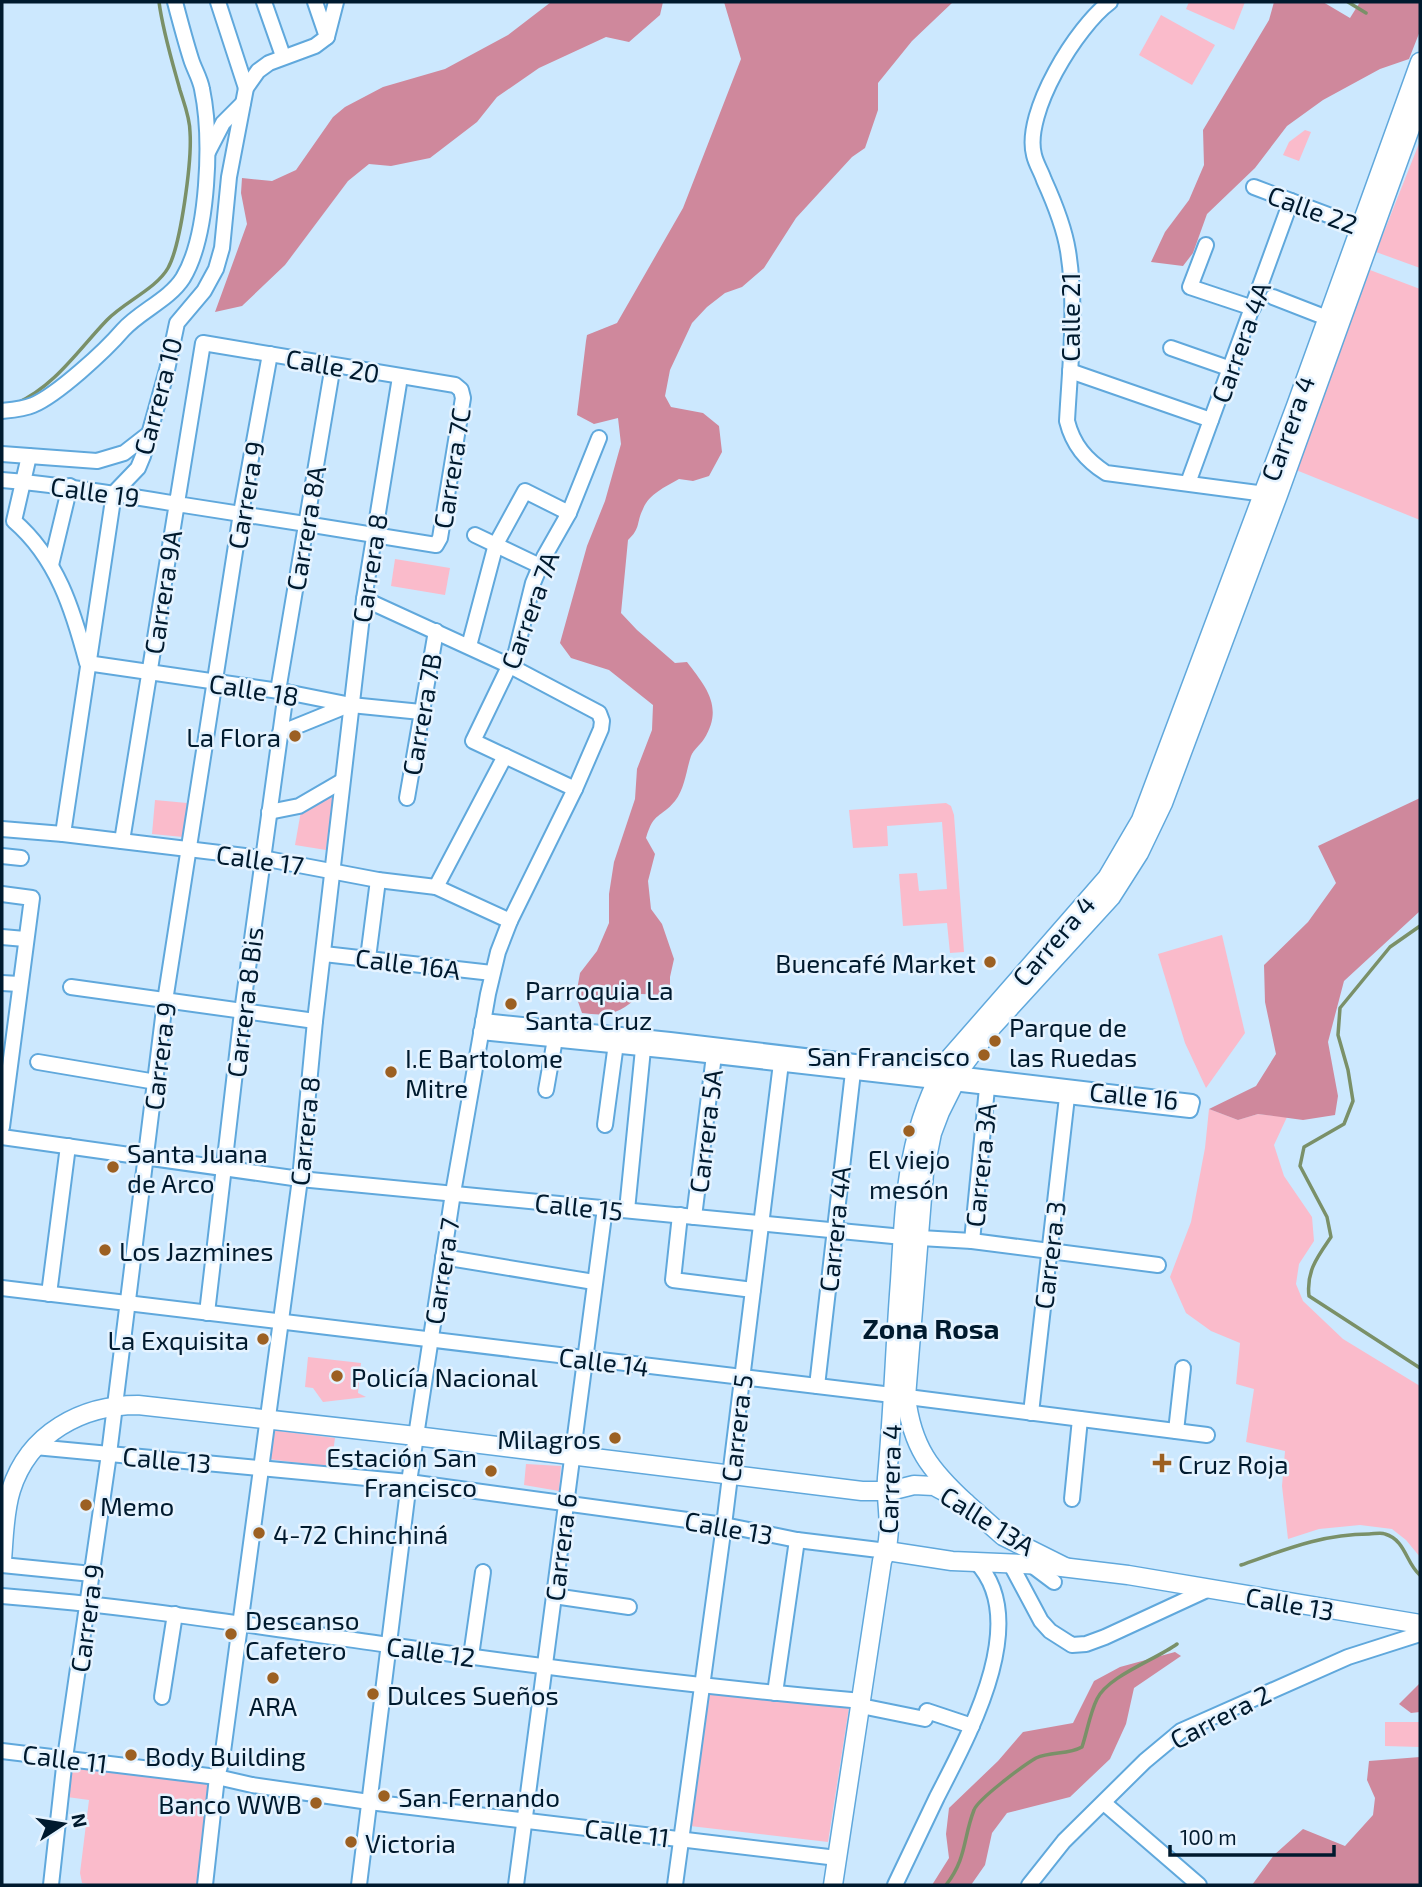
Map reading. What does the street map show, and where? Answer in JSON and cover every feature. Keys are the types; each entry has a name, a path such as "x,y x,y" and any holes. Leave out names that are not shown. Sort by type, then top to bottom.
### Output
{"main road":[{"name":"Carrera 4","path":"1270,494 1366,229 1420,62"},
{"name":"Carrera 4","path":"833,1885 881,1561 887,1551 890,1517 886,1492 899,1396 911,1238 915,1137 947,1078 971,1053 993,1017 1100,911 1126,877 1139,853 1172,780 1327,318 1420,101"},
{"name":"Carrera 4","path":"899,1396 919,1449 939,1478 966,1503"},
{"name":"Calle 13A","path":"2,1563 11,1490 21,1468 48,1434 71,1419 114,1405 158,1406 867,1492 886,1492 915,1485 934,1486 966,1503 1011,1540 1065,1567"},
{"path":"976,1562 992,1548 988,1523"},
{"name":"Calle 13","path":"887,1551 952,1561 1000,1561 1065,1567 1420,1624"}],"street":[{"path":"2,411 30,407 46,399 111,344 128,324 164,297 182,279 192,259 202,220 208,153 206,111 176,2"},
{"path":"218,2 245,95"},
{"path":"264,2 283,57"},
{"path":"315,2 327,37"},
{"path":"208,153 223,123 245,95 258,71 283,57 315,46 327,37 336,2"},
{"name":"Calle 21","path":"1110,2 1089,23 1059,68 1040,110 1032,137 1034,155 1061,223 1068,250 1073,292 1067,421 1071,437 1087,459 1106,473 1270,494"},
{"name":"Carrera 10","path":"114,494 138,468 151,432 177,323 205,291 216,269 222,248 229,177 245,95"},
{"name":"Calle 22","path":"1254,187 1366,229"},
{"name":"Carrera 4A","path":"1188,484 1292,201"},
{"path":"1206,245 1190,287 1253,308"},
{"path":"1273,297 1327,318"},
{"name":"Calle 20","path":"203,343 455,385 461,390"},
{"name":"Carrera 9A","path":"122,841 203,343"},
{"path":"1171,348 1231,369"},
{"name":"Carrera 9","path":"51,1885 65,1758 109,1454 165,1000 241,513 270,354"},
{"name":"Carrera 8A","path":"282,692 306,524 333,365"},
{"path":"1070,372 1211,421"},
{"name":"Carrera 8","path":"205,1885 217,1777 222,1759 300,1178 315,1021 364,599 400,377"},
{"name":"Carrera 7C","path":"436,545 440,538 463,398 461,390"},
{"path":"2,454 97,461 124,453 151,432"},
{"name":"Carrera 7A","path":"505,756 473,741 516,652 533,583 569,513 599,438"},
{"path":"29,456 14,521 33,538 51,565 76,622 87,663"},
{"name":"Calle 19","path":"2,480 70,486 436,545"},
{"path":"51,565 70,486"},
{"name":"Carrera 7B","path":"469,646 496,544 525,491 569,513"},
{"path":"62,834 114,494"},
{"path":"475,535 540,566"},
{"path":"364,599 510,666"},
{"name":"Carrera 7B","path":"407,798 436,631"},
{"name":"Calle 18","path":"87,663 351,705 421,712"},
{"name":"Carrera 7","path":"359,1885 409,1482 453,1193 492,973 510,921 575,789 602,721 599,713 510,666"},
{"name":"Carrera 8 Bis","path":"207,1313 242,1012 280,733 282,692"},
{"path":"280,733 351,705"},
{"path":"436,887 505,756 575,789"},
{"path":"269,812 299,806 342,781"},
{"name":"Calle 17","path":"2,829 262,858 333,869 379,880 436,887 510,921"},
{"path":"2,856 21,858"},
{"path":"368,958 379,880"},
{"path":"2,894 32,898 19,984 7,1031 2,1127"},
{"path":"2,937 25,939"},
{"name":"Calle 16A","path":"324,954 492,973"},
{"path":"2,983 19,984"},
{"path":"71,987 315,1021"},
{"name":"Calle 16","path":"482,1026 555,1040 617,1040"},
{"name":"Calle 16","path":"482,1026 644,1043 947,1078 1192,1101 1190,1110 987,1088 947,1078 852,1072 782,1059"},
{"path":"546,1090 555,1040"},
{"path":"605,1125 617,1040"},
{"path":"627,1210 644,1043"},
{"name":"Carrera 5A","path":"715,1051 687,1216 673,1280 753,1290"},
{"name":"Carrera 5","path":"675,1885 724,1525 782,1059"},
{"path":"38,1062 156,1082"},
{"name":"Carrera 4A","path":"817,1386 852,1072"},
{"name":"Carrera 3A","path":"972,1241 987,1088"},
{"name":"Carrera 3","path":"1031,1413 1067,1097"},
{"name":"Calle 15","path":"2,1137 300,1178 911,1238 972,1241 1158,1265"},
{"path":"49,1294 68,1146"},
{"name":"Carrera 6","path":"516,1885 594,1282 606,1208"},
{"path":"443,1257 594,1282"},
{"name":"Calle 14","path":"2,1289 1207,1435"},
{"path":"1176,1431 1183,1368"},
{"path":"1072,1499 1080,1419"},
{"name":"Calle 13","path":"36,1447 409,1482 566,1502 724,1525 797,1540 887,1551"},
{"path":"775,1693 797,1540"},
{"path":"895,1885 972,1726 988,1684 998,1618 997,1602 986,1572 976,1562"},
{"path":"2,1563 92,1574"},
{"path":"1010,1563 1041,1620 1050,1631 1072,1645 1086,1644 1105,1637 1209,1589"},
{"path":"1030,1564 1054,1582"},
{"path":"471,1656 483,1572"},
{"name":"Calle 12","path":"2,1596 89,1603 471,1656 861,1704 925,1719 928,1711 972,1726"},
{"path":"554,1597 629,1607"},
{"path":"162,1697 175,1614"},
{"name":"Carrera 2","path":"1029,1885 1064,1841 1144,1761 1181,1731 1348,1657 1420,1634"},
{"name":"Calle 11","path":"2,1751 217,1777 252,1785 369,1802 837,1858"},
{"path":"1104,1803 1199,1885"}],"shaded area":[{"path":"551,2 663,2 660,15 629,42 606,37 539,68 497,97 477,122 430,158 391,166 369,164 348,181 285,265 242,306 215,312 247,224 241,193 242,178 272,181 296,170 333,117 345,107 383,87 445,69 508,35"},
{"path":"724,2 953,2 912,41 878,83 878,110 865,148 852,157 796,218 764,268 742,287 725,293 692,323 670,370 665,396 671,407 703,413 719,426 722,452 709,476 693,481 679,479 649,499 637,529 628,540 621,613 675,663 687,662 706,689 712,717 710,728 691,756 678,796 670,807 655,819 646,838 655,854 648,881 651,909 662,924 674,959 670,995 641,994 627,1006 608,1014 582,1013 576,996 580,973 597,951 609,923 609,894 614,862 635,799 637,769 652,730 653,705 609,670 571,658 560,643 587,546 605,501 621,444 618,418 594,424 577,415 586,341 587,335 617,323 683,208 741,59"},
{"path":"1189,2 1245,2 1234,30 1186,9"},
{"path":"1274,2 1323,2 1350,18 1360,2 1420,2 1420,31 1409,59 1380,69 1323,100 1287,126 1255,168 1207,214 1193,253 1183,266 1151,262 1165,232 1189,200 1204,165 1203,130 1269,20"},
{"path":"1161,15 1215,45 1192,85 1139,55"},
{"path":"1305,130 1311,132 1299,161 1283,155 1289,142"},
{"path":"1420,141 1420,268 1376,252"},
{"path":"1370,270 1420,289 1420,520 1296,470"},
{"path":"395,559 450,568 445,595 391,586"},
{"path":"334,793 326,850 295,845 301,811"},
{"path":"1420,798 1420,911 1344,981 1328,1042 1338,1096 1335,1115 1303,1120 1258,1114 1238,1120 1209,1109 1256,1086 1276,1054 1265,1002 1264,965 1308,922 1336,883 1318,846"},
{"path":"155,800 187,803 183,837 152,834"},
{"path":"946,803 951,806 954,815 964,952 950,953 947,923 903,926 899,874 917,873 919,891 947,889 942,822 887,826 888,846 853,848 849,810"},
{"path":"1222,935 1245,1033 1206,1088 1185,1043 1158,954"},
{"path":"1209,1109 1238,1120 1258,1114 1287,1117 1274,1145 1284,1176 1312,1217 1314,1241 1299,1264 1296,1284 1303,1301 1343,1339 1420,1386 1420,1557 1406,1540 1392,1529 1360,1525 1319,1529 1288,1539 1282,1486 1285,1451 1246,1442 1254,1389 1236,1384 1240,1343 1211,1331 1186,1313 1170,1277 1191,1222 1205,1148"},
{"path":"308,1357 361,1363 358,1393 366,1397 323,1402 313,1388 305,1387"},
{"path":"272,1430 335,1438 331,1467 268,1459"},
{"path":"526,1464 561,1466 559,1491 524,1485"},
{"path":"1175,1652 1181,1656 1134,1688 1126,1724 1110,1759 1070,1797 1007,1813 992,1833 985,1865 971,1885 932,1885 949,1858 946,1834 949,1808 998,1761 1023,1732 1073,1723 1094,1681 1120,1667"},
{"path":"1420,1683 1420,1712 1411,1713 1399,1704"},
{"path":"710,1692 849,1708 828,1842 690,1826"},
{"path":"1385,1722 1420,1722 1420,1747 1385,1746"},
{"path":"1420,1757 1420,1885 1252,1885 1274,1855 1303,1829 1345,1846 1373,1815 1375,1798 1367,1780 1369,1761"},
{"path":"74,1763 105,1765 108,1772 130,1774 136,1768 211,1783 201,1885 82,1883 80,1873 89,1800 67,1797 69,1768"}],"waterway":[{"path":"17,403 31,396 55,377 107,320 163,276 173,257 187,181 190,127 159,2"},
{"path":"1348,2 1366,13"},
{"path":"1420,926 1390,947 1340,1008 1338,1035 1353,1101 1344,1124 1304,1147 1300,1166 1327,1217 1331,1237 1311,1271 1309,1296 1420,1368"},
{"path":"1241,1565 1319,1540 1382,1533 1397,1541 1420,1575"},
{"path":"946,1885 958,1866 970,1820 977,1805 1036,1758 1082,1747 1092,1710 1103,1691 1121,1676 1177,1644"}],"place":[{"name":"La Flora","path":"295,736"},
{"name":"Buencafé Market","path":"990,962"},
{"name":"Parroquia La Santa Cruz","path":"511,1004"},
{"name":"Parque de las Ruedas","path":"995,1041"},
{"name":"San Francisco","path":"984,1055"},
{"name":"I.E Bartolome Mitre","path":"391,1072"},
{"name":"El viejo mesón","path":"909,1131"},
{"name":"Santa Juana de Arco","path":"113,1167"},
{"name":"Los Jazmines","path":"105,1250"},
{"name":"La Exquisita","path":"263,1339"},
{"name":"Policía Nacional","path":"337,1376"},
{"name":"Milagros","path":"615,1438"},
{"name":"Cruz Roja","path":"1162,1463"},
{"name":"Estación San Francisco","path":"491,1471"},
{"name":"Memo","path":"86,1505"},
{"name":"4-72 Chinchiná","path":"259,1533"},
{"name":"Descanso Cafetero","path":"231,1634"},
{"name":"ARA","path":"273,1678"},
{"name":"Dulces Sueños","path":"373,1694"},
{"name":"Body Building","path":"131,1755"},
{"name":"San Fernando","path":"384,1796"},
{"name":"Banco WWB","path":"316,1803"},
{"name":"Victoria","path":"351,1842"}],"district":[{"name":"Zona Rosa","path":"931,1328"}]}
